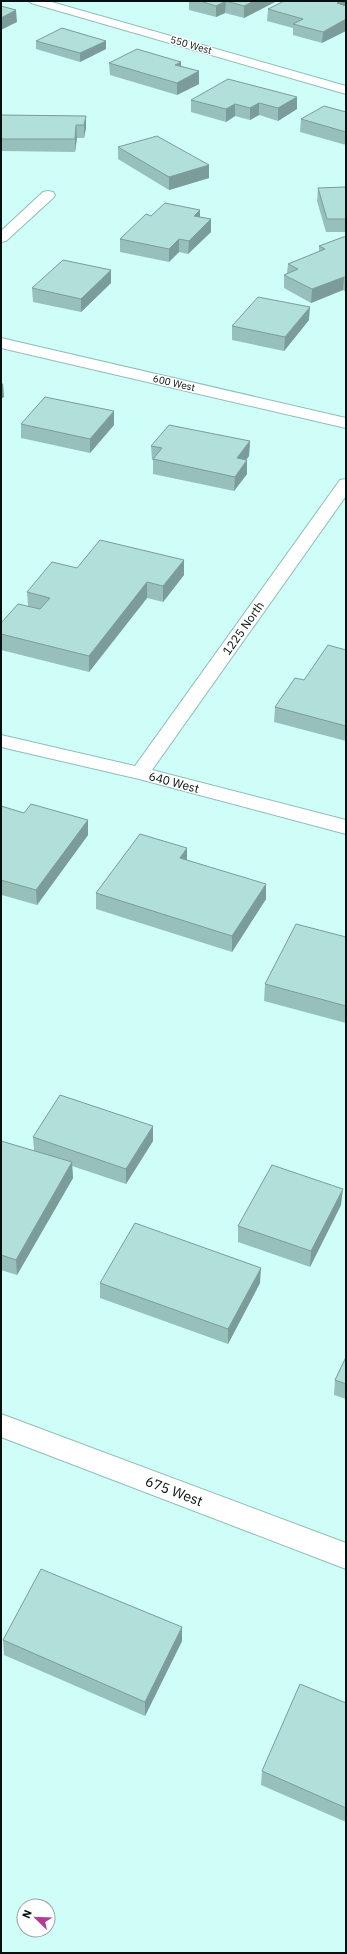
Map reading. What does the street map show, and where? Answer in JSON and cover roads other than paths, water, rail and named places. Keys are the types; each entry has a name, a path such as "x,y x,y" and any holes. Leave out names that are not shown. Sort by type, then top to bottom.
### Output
{"street":[{"name":"550 West","path":"35,1 346,90"},
{"path":"1,238 48,195"},
{"name":"600 West","path":"1,343 346,424"},
{"name":"1225 North","path":"140,773 346,484"},
{"name":"640 West","path":"1,741 140,773 346,827"},
{"name":"675 West","path":"1,1425 346,1556"}]}
